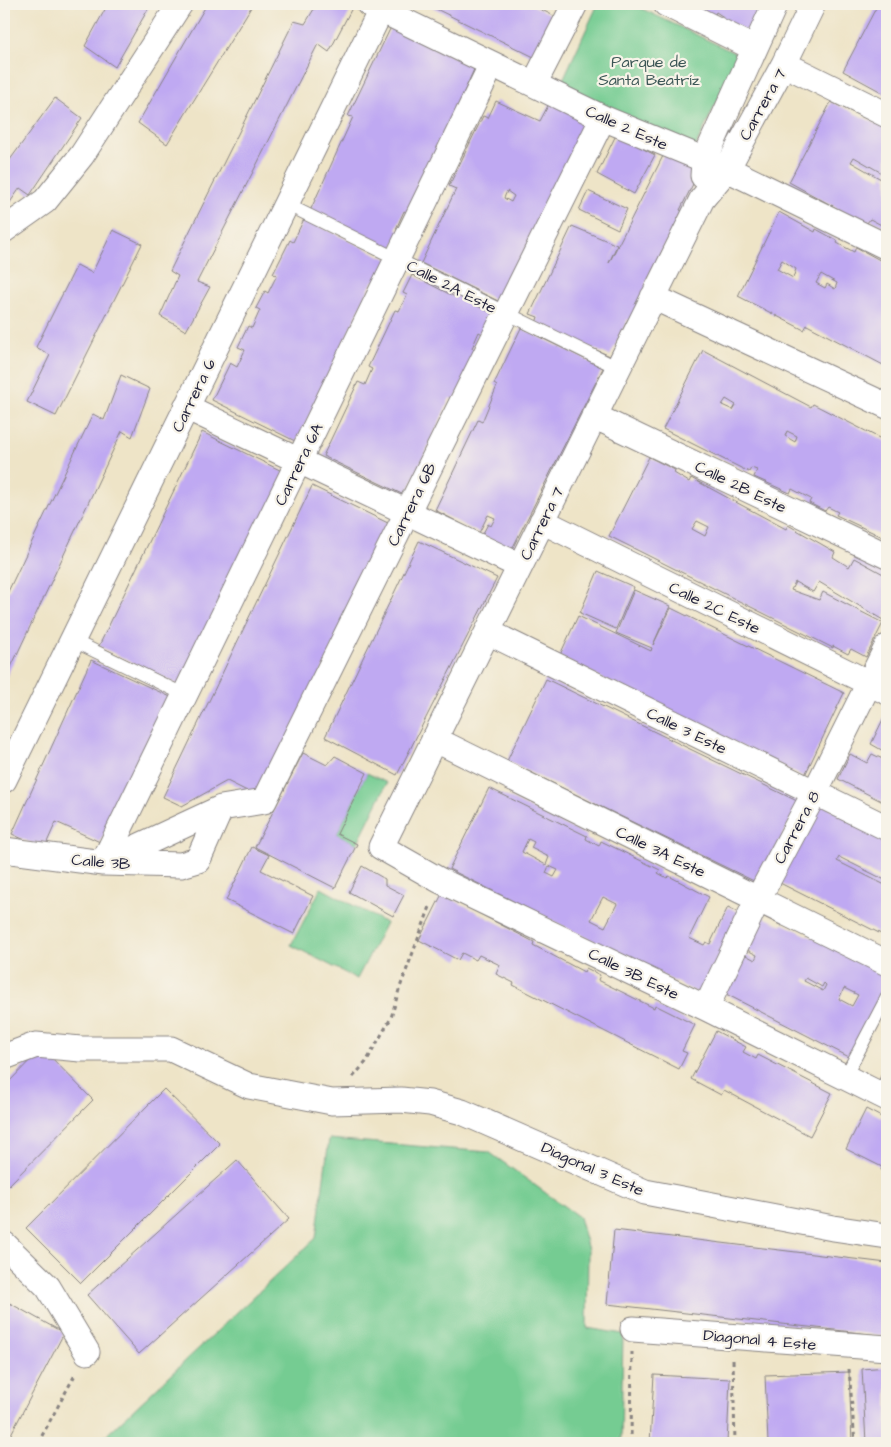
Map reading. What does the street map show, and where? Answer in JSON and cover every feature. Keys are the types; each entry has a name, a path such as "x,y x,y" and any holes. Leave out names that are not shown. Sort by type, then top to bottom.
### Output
{"street":[{"path":"4,230 45,200 82,155 180,4"},
{"path":"534,84 575,4"},
{"path":"666,4 754,48"},
{"name":"Carrera 7","path":"381,847 702,199 716,165 754,48 775,4"},
{"name":"Carrera 7","path":"716,165 784,64 813,4"},
{"name":"Calle 2 Este","path":"375,7 603,118 716,165 887,247"},
{"name":"Carrera 6","path":"4,780 286,204 375,7"},
{"name":"Carrera 6A","path":"103,863 492,64"},
{"path":"784,64 887,115"},
{"name":"Carrera 6B","path":"221,808 264,801 603,118"},
{"path":"653,297 887,406"},
{"path":"186,407 520,566"},
{"name":"Calle 2B Este","path":"594,416 887,556"},
{"name":"Calle 2C Este","path":"542,521 878,687"},
{"name":"Calle 3 Este","path":"488,632 887,828"},
{"name":"Carrera 8","path":"706,1008 758,899 815,792 878,687 887,647"},
{"name":"Calle 3A Este","path":"434,739 887,962"},
{"path":"103,863 221,808"},
{"name":"Calle 3B","path":"4,850 103,863 181,865 198,860 221,808"},
{"name":"Calle 3B Este","path":"381,847 440,880 706,1008 887,1098"},
{"name":"Diagonal 3 Este","path":"4,1057 36,1045 81,1048 171,1049 249,1086 332,1102 401,1100 430,1104 462,1112 493,1123 645,1192 833,1228 887,1236"},
{"path":"4,1244 48,1288 87,1352"},
{"name":"Diagonal 4 Este","path":"633,1329 887,1348"}],"lane":[{"name":"Calle 2A Este","path":"286,204 618,368"},
{"path":"72,640 185,695"},
{"path":"845,1077 887,997"}],"path":[{"path":"332,1102 366,1062 391,1018 399,990 440,880"},
{"path":"631,1443 633,1329"},
{"path":"733,1337 735,1443"},
{"path":"848,1346 855,1443"},
{"path":"38,1443 87,1352"}],"green space":[{"name":"Parque de Santa Beatríz","path":"598,4 632,4 739,55 694,150 560,86"},
{"path":"367,773 387,783 357,844 337,834"},
{"path":"321,888 386,923 357,979 291,945"},
{"path":"329,1139 489,1152 579,1217 588,1250 587,1328 623,1334 621,1443 98,1443 316,1238"}],"building":[{"path":"108,4 151,4 115,67 85,46"},
{"path":"207,4 253,4 167,144 138,123"},
{"path":"317,4 354,4 329,52 318,44 197,282 210,287 186,331 160,316 178,276 170,271 294,21 305,24"},
{"path":"426,4 530,4 556,17 536,58"},
{"path":"695,4 770,4 754,36 721,18 722,16 716,12 712,20 699,14 702,7"},
{"path":"878,4 887,4 887,95 843,71"},
{"path":"391,27 475,67 410,214 404,211 396,229 401,231 392,250 310,211 353,117 348,116"},
{"path":"55,98 82,118 30,195 20,188 4,211 4,168"},
{"path":"551,100 591,121 500,302 421,263 456,189 449,186 483,116 488,118 496,101 540,121","holes":["507,191 514,196 511,202 504,198"]},
{"path":"831,102 887,129 887,176 854,157 851,162 881,179 883,175 887,178 887,228 870,219 867,223 849,215 789,182"},
{"path":"616,135 655,155 634,194 597,174"},
{"path":"664,154 699,172 645,285 649,287 631,321 628,319 610,356 536,323 538,317 530,314 572,226 617,245 609,263"},
{"path":"588,191 627,209 618,229 579,210"},
{"path":"779,212 815,232 816,229 854,252 856,247 887,264 887,367 807,325 804,330 738,296","holes":["782,260 796,269 793,278 777,269","821,274 837,283 835,289 827,284 825,288 816,283"]},
{"path":"304,219 389,260 378,283 373,280 297,442 212,400 230,363 237,367 245,350 238,347 248,326 252,328 260,310 256,308 265,291 268,293 277,275 273,274 290,240 293,242"},
{"path":"113,230 142,244 56,416 27,402 50,355 36,347 77,265 92,273"},
{"path":"412,275 455,297 457,293 495,314 484,335 479,332 472,348 478,351 455,400 450,398 406,496 323,456 358,382 365,385 372,369 368,367 395,310 399,311 407,295 403,293"},
{"path":"521,328 603,368 511,551 482,535 488,524 491,526 495,518 488,515 479,533 435,510 478,420 482,422 497,386 494,384"},
{"path":"703,350 811,407 813,404 887,442 887,539 836,515 838,512 828,507 825,511 809,503 811,499 792,489 790,493 754,477 757,470 751,468 749,472 663,429","holes":["726,399 736,405 733,410 722,405","787,431 797,436 795,442 785,436"]},
{"path":"121,375 150,389 132,437 122,431 4,682 4,600 93,414 104,420"},
{"path":"202,432 292,476 189,690 99,646"},
{"path":"649,457 675,470 674,473 689,482 691,478 786,529 788,525 835,552 833,557 849,567 854,558 887,576 887,611 883,620 819,582 813,592 795,582 791,590 819,600 823,592 883,623 866,657 851,649 848,654 609,536","holes":["697,521 709,527 705,536 692,529"]},
{"path":"312,486 392,525 261,798 227,781 182,806 163,797"},
{"path":"419,541 497,578 397,775 325,737"},
{"path":"598,571 634,587 616,629 580,613"},
{"path":"634,590 670,606 653,645 671,608 844,693 804,777 559,657 578,616 651,651 652,648 616,633"},
{"path":"91,660 177,700 100,842 56,822 44,849 12,834"},
{"path":"546,679 799,802 760,884 507,761"},
{"path":"887,711 887,753 871,744"},
{"path":"303,753 327,765 335,756 367,773 337,834 357,844 335,888 255,847"},
{"path":"850,754 867,763 872,754 887,761 887,804 838,779"},
{"path":"489,788 587,836 586,839 599,846 601,841 660,870 658,873 667,878 669,876 709,897 689,938 704,945 706,942 710,944 728,907 744,915 704,996 449,869","holes":["528,839 534,842 531,848 549,857 546,865 522,852","549,866 558,870 554,877 546,873","603,897 617,904 605,927 591,920"]},
{"path":"816,801 887,837 887,881 887,937 776,881","holes":["839,857 887,881 885,885 837,861"]},
{"path":"252,847 269,855 261,870 313,896 294,934 226,900"},
{"path":"362,866 385,879 385,885 404,895 393,916 349,892"},
{"path":"442,894 534,942 533,945 584,972 586,968 600,975 598,980 654,1008 655,1005 695,1025 682,1051 687,1053 679,1069 513,985 514,983 496,974 500,965 479,955 476,960 462,953 458,960 419,940"},
{"path":"758,914 887,973 887,988 851,1058 724,993 744,954 755,960 757,955 741,947","holes":["806,978 822,987 824,983 826,985 823,991 804,981","844,988 858,995 852,1006 839,999"]},
{"path":"716,1031 746,1047 743,1052 756,1059 758,1055 832,1093 810,1136 724,1090 721,1095 691,1079"},
{"path":"42,1048 93,1100 4,1190 4,1087"},
{"path":"887,1062 887,1084 879,1080"},
{"path":"164,1089 220,1144 81,1283 26,1228"},
{"path":"866,1109 887,1120 887,1173 881,1170 882,1167 846,1149"},
{"path":"237,1160 289,1219 139,1354 87,1295"},
{"path":"614,1230 887,1263 887,1336 607,1304"},
{"path":"4,1300 64,1333 10,1436 4,1433"},
{"path":"887,1367 887,1443 866,1443 862,1369"},
{"path":"849,1372 852,1443 768,1443 765,1375"},
{"path":"654,1375 730,1379 727,1443 650,1443"}]}
